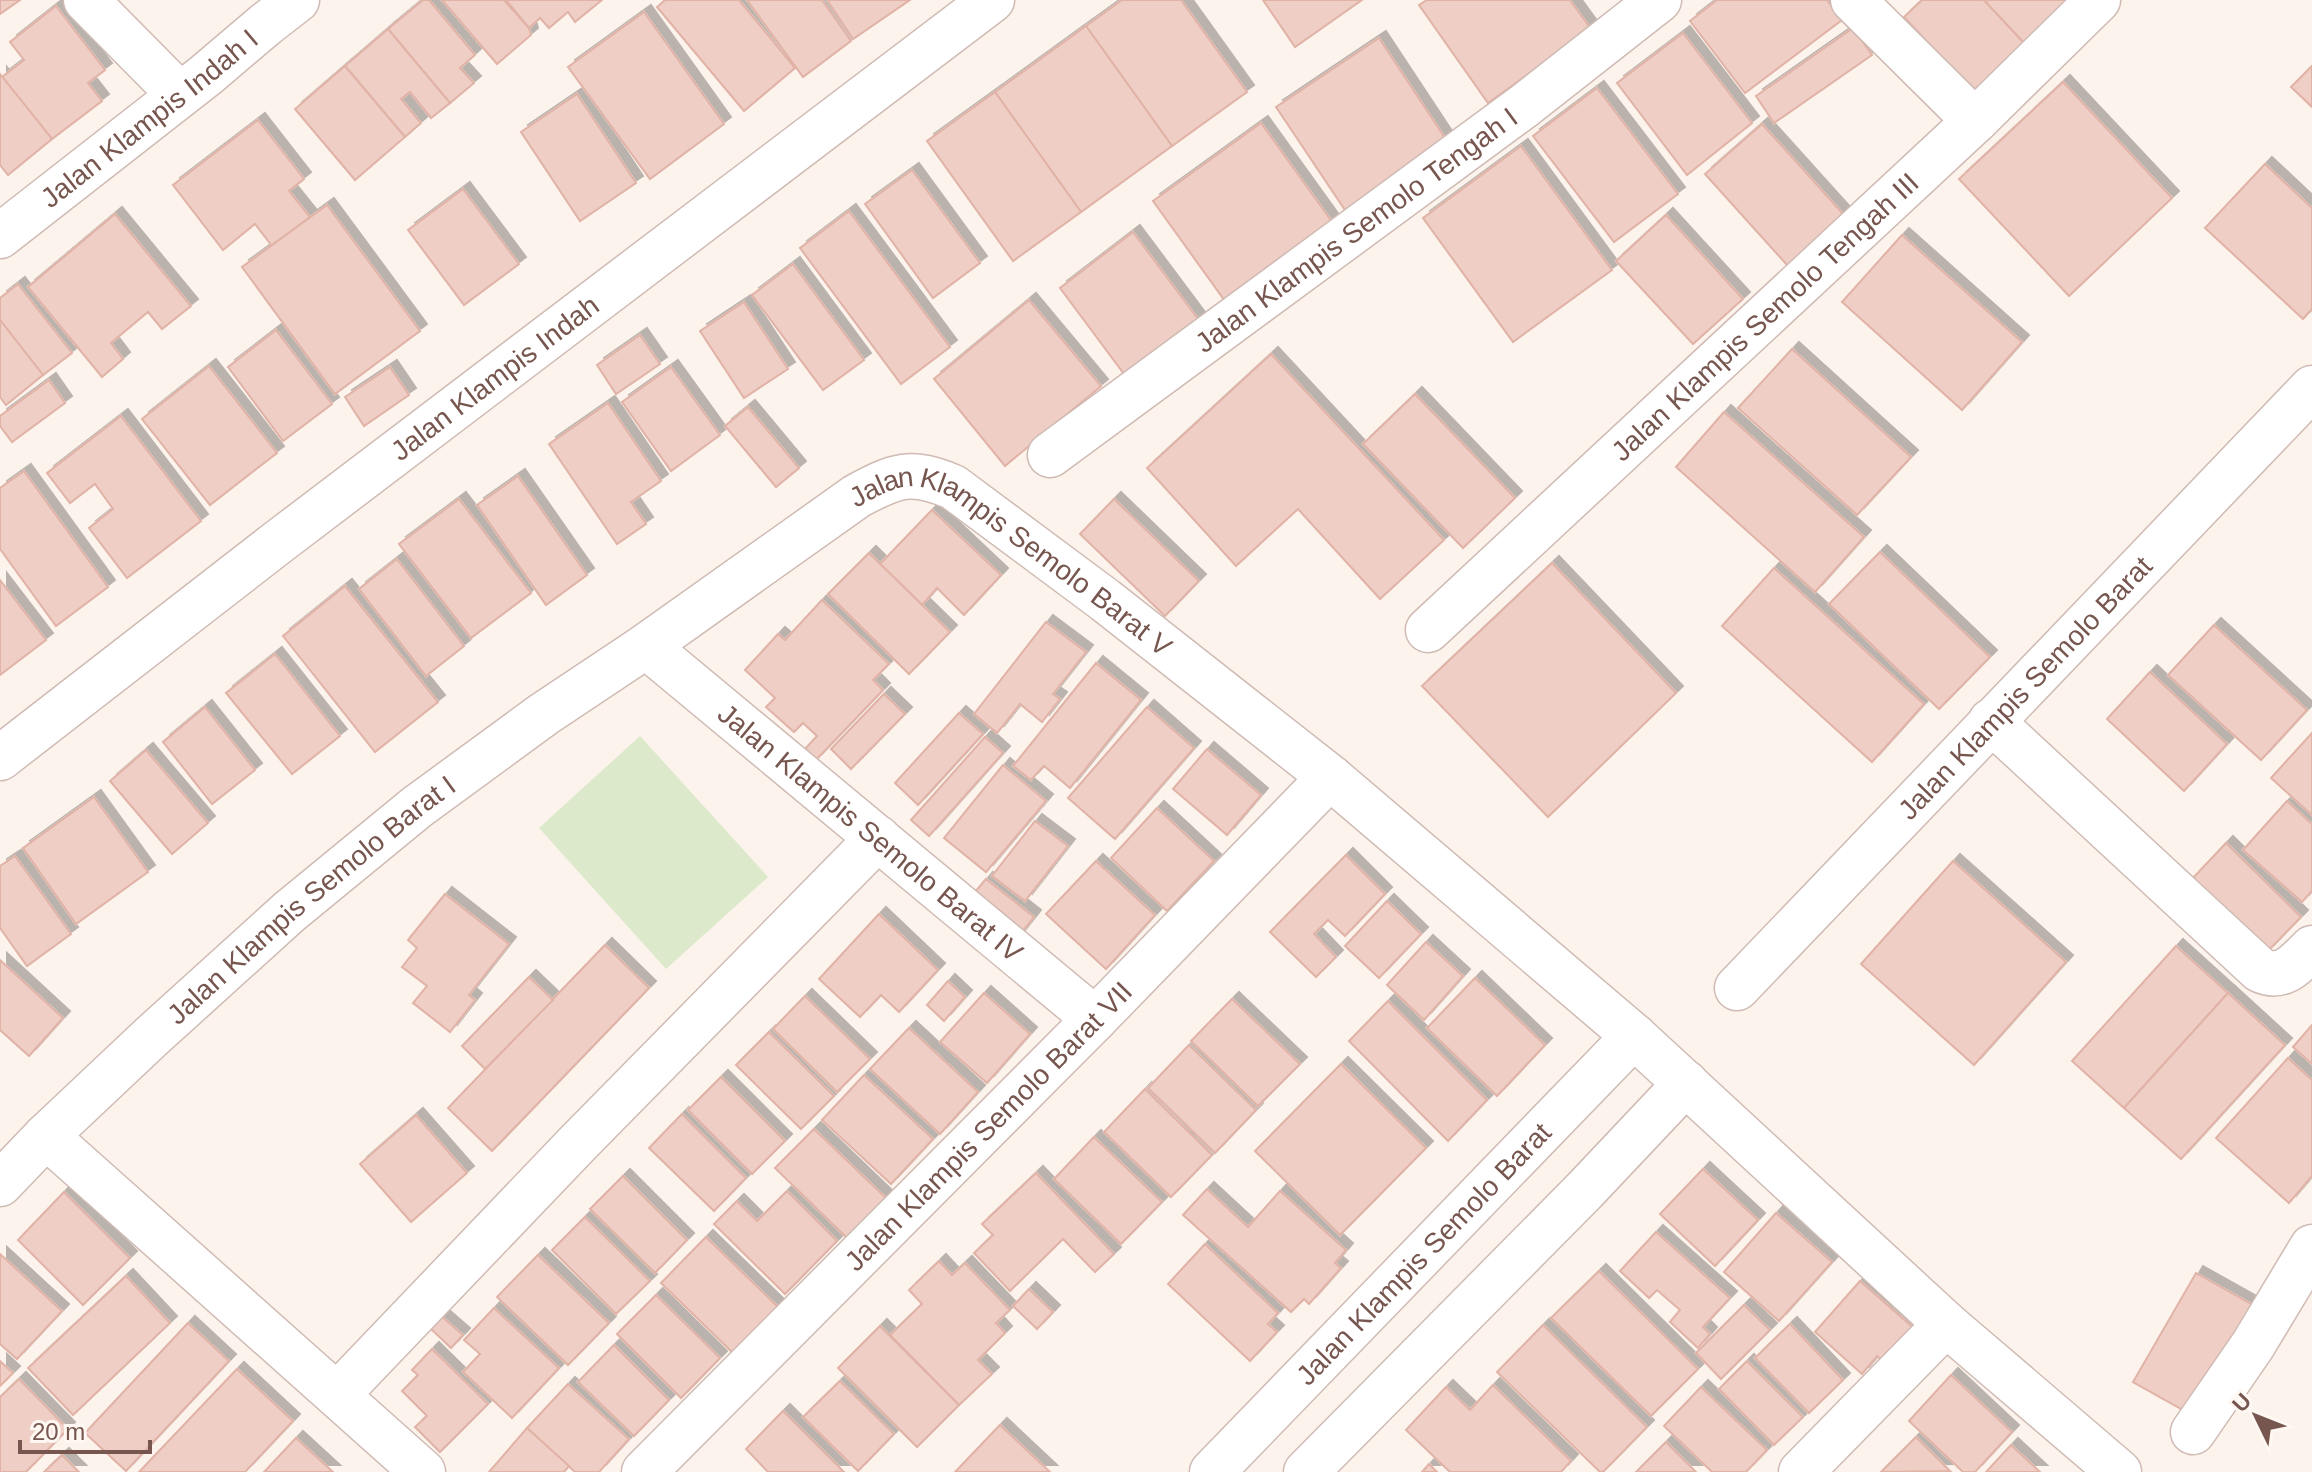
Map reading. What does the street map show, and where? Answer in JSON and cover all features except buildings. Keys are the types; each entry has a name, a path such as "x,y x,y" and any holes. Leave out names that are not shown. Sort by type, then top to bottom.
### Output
{"street":[{"path":"86,0 193,85"},
{"name":"Jalan Klampis Indah","path":"0,758 277,543 992,0"},
{"name":"Jalan Klampis Semolo Tengah I","path":"1050,455 1524,106 1659,0"},
{"path":"1853,0 1975,121"},
{"name":"Jalan Klampis Semolo Tengah III","path":"1428,630 1975,121 2098,0"},
{"name":"Jalan Klampis Indah I","path":"0,236 193,85 263,16"},
{"name":"Jalan Klampis Semolo Barat","path":"1737,988 2312,388"},
{"name":"Jalan Klampis Semolo Barat V","path":"646,646 857,496 886,480 910,475 934,478 953,487 1093,592 1330,777"},
{"name":"Jalan Klampis Semolo Barat IV","path":"646,646 1095,1019"},
{"name":"Jalan Klampis Semolo Barat I","path":"0,1184 151,1037 289,912 417,807 544,714 646,646"},
{"path":"1991,721 2260,970 2274,974 2282,972 2294,966 2312,948"},
{"path":"1330,777 1634,1036 1946,1324 2119,1472"},
{"name":"Jalan Klampis Semolo Barat VII","path":"644,1472 1095,1019 1330,777"},
{"path":"337,1395 577,1144 878,838"},
{"name":"Jalan Klampis Semolo Barat","path":"1212,1472 1634,1036"},
{"path":"1306,1472 1585,1190 1686,1083"},
{"path":"46,1136 423,1472"},
{"path":"2193,1432 2253,1345 2312,1247"},
{"path":"1801,1472 1946,1324"}],"green space":[{"path":"640,736 768,877 666,969 539,828"}]}
